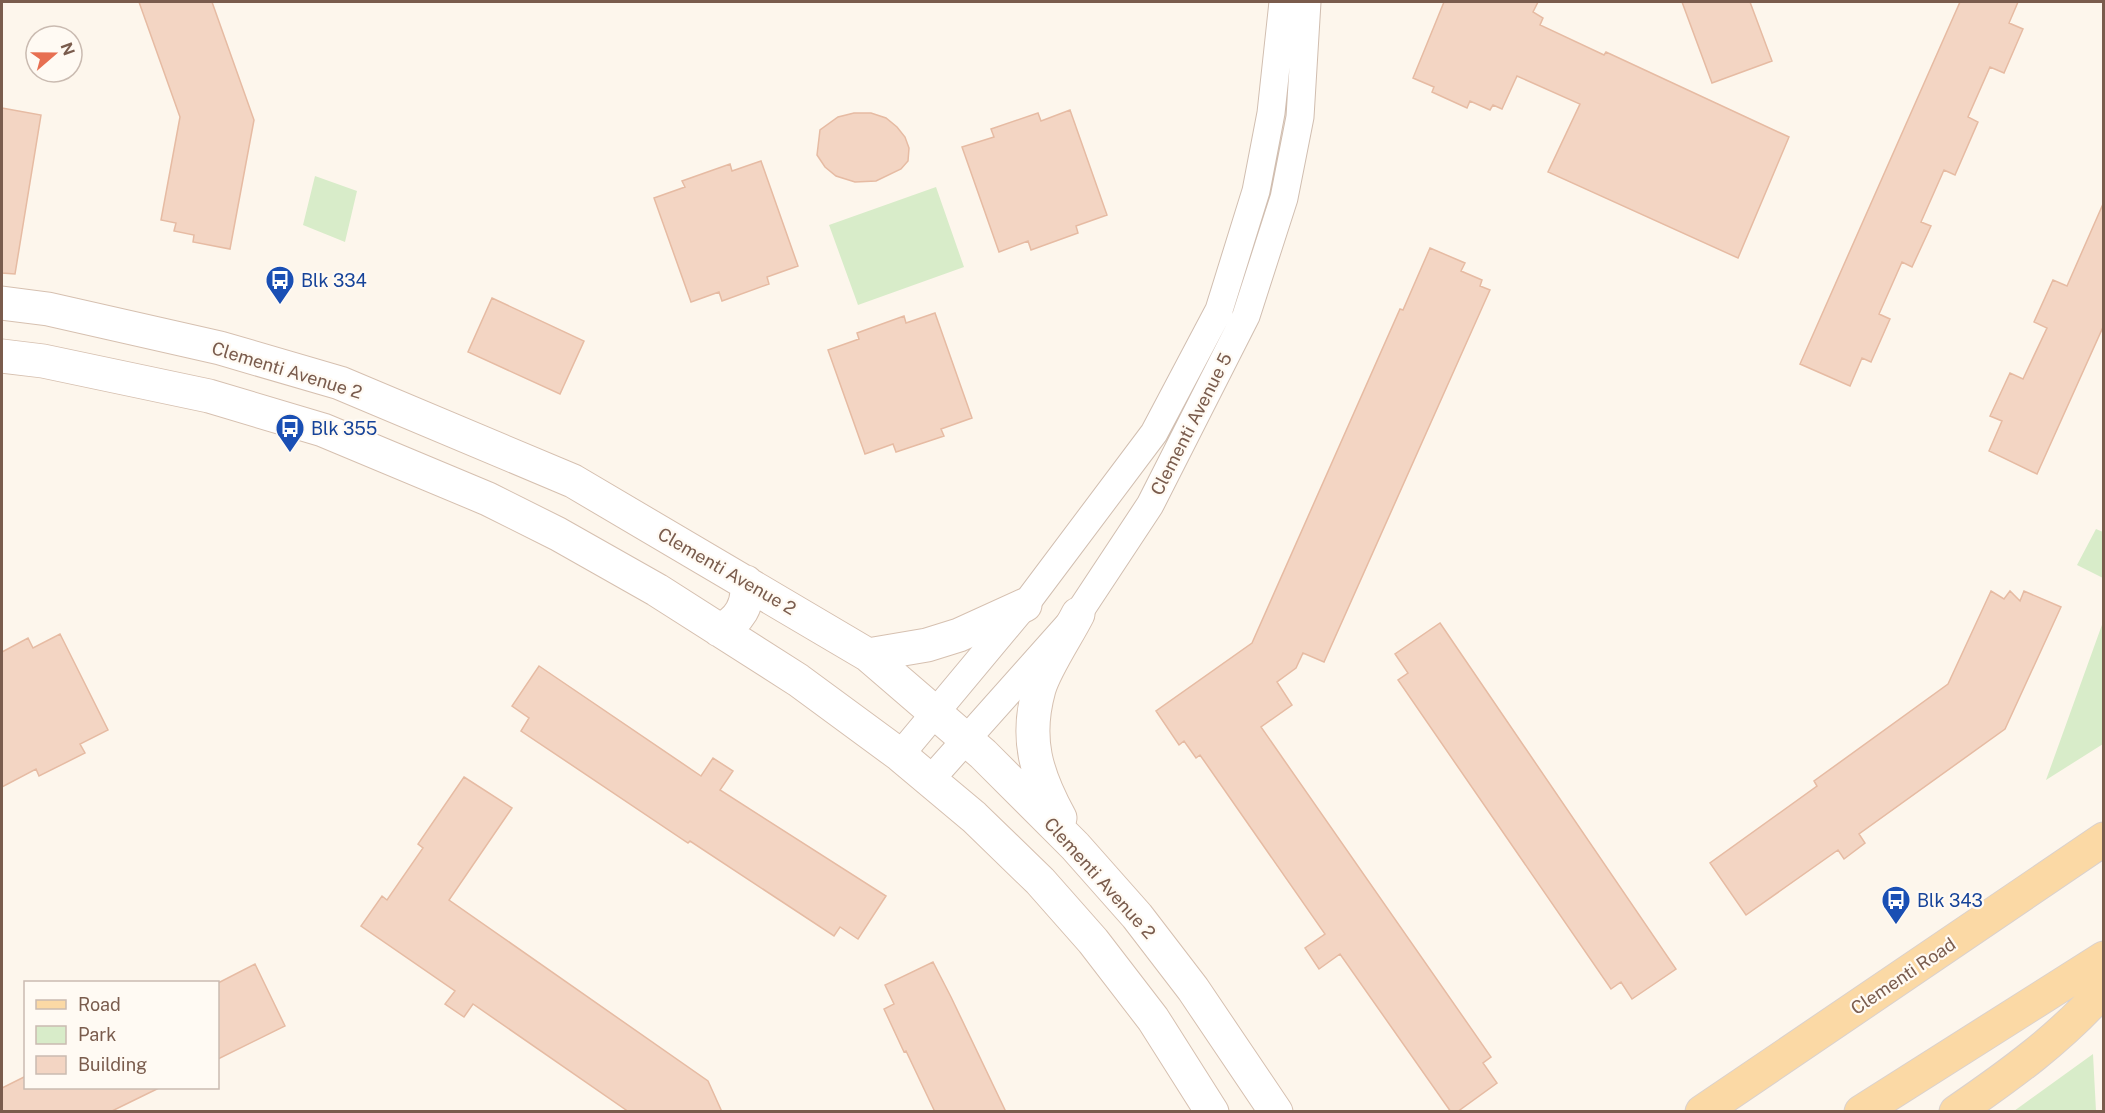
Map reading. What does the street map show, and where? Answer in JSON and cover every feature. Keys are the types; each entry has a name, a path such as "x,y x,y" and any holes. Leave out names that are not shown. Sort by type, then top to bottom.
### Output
{"main road":[{"name":"Clementi Avenue 2","path":"2,303 48,309 220,348 340,383 573,482 868,655 968,740 1075,846 1137,916 1193,988 1276,1112"},
{"path":"2,356 42,361 209,396 323,430 478,495 558,534 657,590 798,680 900,755 931,779 1040,880 1093,941 1153,1019 1212,1112"},
{"path":"719,630 730,626 742,612 748,592 746,582"},
{"path":"868,655 927,645 959,635 1025,605"},
{"path":"1075,846 1043,787 1032,748 1039,687 1078,614"},
{"name":"Clementi Road","path":"1702,1112 2103,838"},
{"path":"1862,1112 2103,958"},
{"path":"1956,1112 2011,1075 2079,1017 2103,989"}],"street":[{"name":"Clementi Avenue 5","path":"900,755 1025,605 1154,433 1219,310 1256,191 1271,113 1282,2"},
{"name":"Clementi Avenue 5","path":"931,779 1078,614 1150,505 1246,316 1284,198 1300,117 1307,2"}],"green space":[{"path":"315,176 357,191 345,242 303,225"},
{"path":"936,187 964,267 858,305 829,225"},
{"path":"2096,529 2103,532 2103,578 2077,565"},
{"path":"2103,622 2103,744 2046,780"},
{"path":"2093,1054 2096,1111 2014,1111"}],"building":[{"path":"139,2 212,2 254,120 230,249 193,242 194,235 174,231 176,223 161,220 180,117"},
{"path":"1444,2 1538,2 1533,12 1543,18 1540,25 1604,55 1606,52 1789,137 1738,258 1548,172 1580,104 1517,76 1502,109 1493,105 1490,110 1470,101 1467,108 1432,92 1434,87 1413,78"},
{"path":"1682,2 1750,2 1772,61 1712,83"},
{"path":"1960,2 2018,2 2009,23 2023,29 2004,73 1990,67 1968,117 1978,122 1955,175 1944,170 1921,222 1931,226 1912,267 1902,262 1879,314 1890,319 1871,362 1862,358 1850,386 1800,364"},
{"path":"2,108 41,115 15,274 2,273"},
{"path":"1070,110 1107,215 1076,226 1078,233 1031,250 1028,241 999,252 962,147 994,137 991,129 1038,113 1041,121"},
{"path":"854,113 871,113 886,118 897,127 905,137 909,148 908,161 901,169 876,181 855,182 836,176 825,167 817,155 820,130 838,117"},
{"path":"761,161 798,266 767,277 769,284 722,301 719,292 691,302 654,198 685,187 682,181 730,164 732,171"},
{"path":"2103,204 2103,327 2037,474 1989,451 2002,421 1990,416 2010,373 2023,379 2047,328 2034,322 2053,280 2067,286"},
{"path":"1430,248 1465,263 1461,271 1482,280 1480,286 1490,290 1324,662 1303,653 1296,668 1277,682 1292,705 1261,727 1491,1057 1483,1063 1497,1083 1457,1112 1451,1112 1340,954 1319,969 1305,948 1325,934 1200,755 1196,758 1184,741 1179,745 1156,711 1252,643 1400,309 1403,310"},
{"path":"492,298 584,341 560,394 468,352"},
{"path":"935,313 972,418 941,429 944,436 896,452 893,444 865,454 828,350 859,339 857,333 904,316 906,323"},
{"path":"1991,591 2004,599 2010,591 2020,601 2024,591 2061,607 2005,729 1859,834 1865,843 1844,859 1838,850 1746,915 1710,863 1817,786 1814,781 1948,684"},
{"path":"1440,623 1676,969 1632,999 1621,982 1611,989 1398,680 1408,673 1395,654"},
{"path":"60,634 108,730 80,744 85,753 39,776 36,769 2,787 2,652 28,638 33,648"},
{"path":"539,666 701,776 713,758 733,771 720,790 886,896 858,939 840,927 834,936 690,841 688,843 521,731 529,718 512,706"},
{"path":"464,777 512,808 449,900 708,1081 722,1112 629,1112 473,1004 464,1017 445,1004 455,991 361,926 382,896 387,900 423,848 418,844"},
{"path":"933,962 1006,1112 935,1112 906,1051 904,1052 884,1009 894,1004 885,985"},
{"path":"255,964 285,1026 219,1059 219,982"},
{"path":"24,1077 24,1089 157,1089 110,1112 2,1112 2,1088"}],"place":[{"name":"Blk 334","path":"280,306"},
{"name":"Blk 355","path":"290,454"},
{"name":"Blk 343","path":"1896,926"}]}
